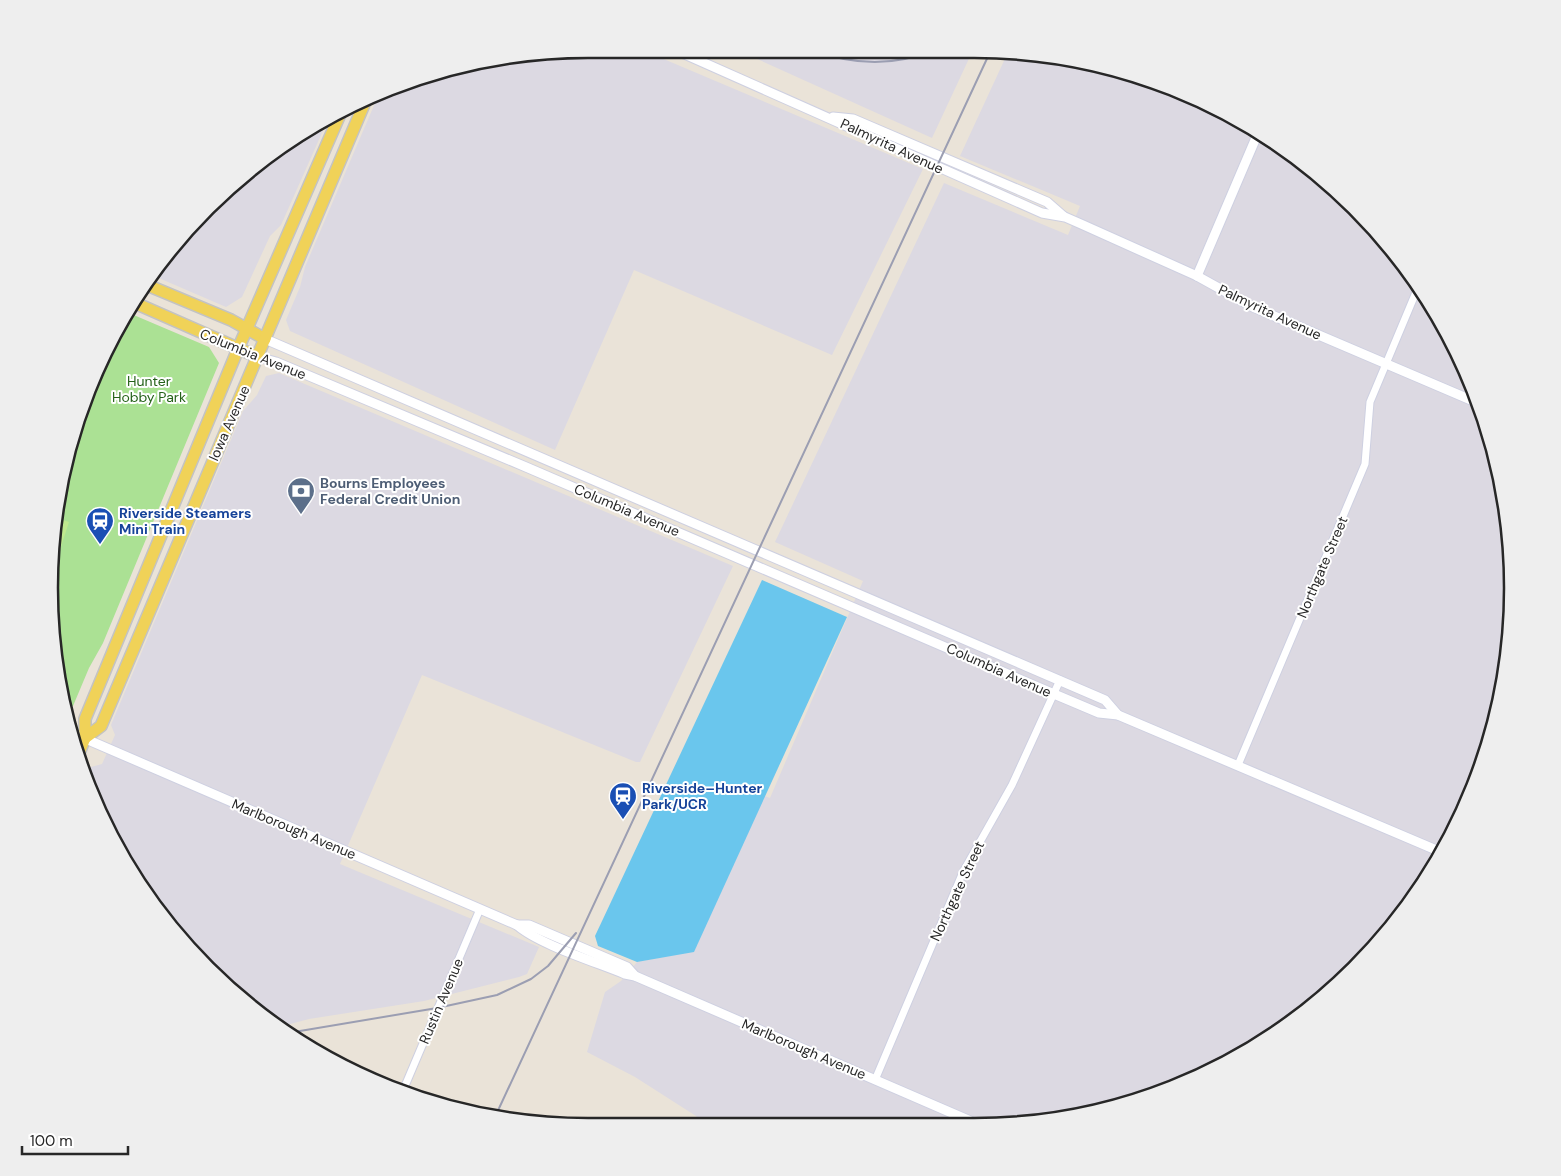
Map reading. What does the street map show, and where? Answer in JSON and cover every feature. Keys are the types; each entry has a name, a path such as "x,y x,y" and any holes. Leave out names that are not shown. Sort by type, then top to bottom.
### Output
{"main road":[{"name":"Iowa Avenue","path":"85,738 101,726 363,108"},
{"name":"Iowa Avenue","path":"82,745 85,738 84,719 238,349 337,121"},
{"name":"Columbia Avenue","path":"151,287 248,328 265,339"},
{"name":"Columbia Avenue","path":"139,306 258,357"}],"street":[{"name":"Palmyrita Avenue","path":"694,58 1042,213 1065,217 1197,276 1253,307 1468,399"},
{"path":"1197,276 1255,139"},
{"name":"Northgate Street","path":"1238,765 1365,464 1370,402 1415,295"},
{"name":"Columbia Avenue","path":"265,339 1060,680 1105,700 1118,715"},
{"name":"Columbia Avenue","path":"258,357 276,362 1099,713 1118,715 1434,849"},
{"path":"428,427 436,411"},
{"path":"467,443 473,427"},
{"path":"635,514 641,500"},
{"path":"936,643 941,630"},
{"name":"Northgate Street","path":"875,1080 971,856 1008,792 1060,680"},
{"name":"Marlborough Avenue","path":"79,736 517,925 525,932 625,974 634,976 963,1118"},
{"name":"Rustin Avenue","path":"405,1086 480,909"}],"shaded area":[{"path":"588,58 661,58 923,169 832,355 634,270 555,450 290,331 286,320 300,287 305,267 375,102 417,86 451,76 519,62"},
{"path":"755,58 969,58 932,138"},
{"path":"1005,59 1042,62 1076,68 1144,86 1176,98 1208,112 1238,129 1296,167 1323,189 1372,238 1414,293 1449,353 1475,417 1493,485 1499,519 1504,588 1499,657 1485,725 1475,759 1449,823 1414,883 1372,938 1323,987 1296,1009 1268,1029 1208,1064 1144,1090 1076,1108 1042,1114 973,1118 698,1118 635,1077 587,1052 605,992 621,981 637,962 694,951 762,795 770,798 863,581 775,542 944,183 1068,235 1080,206 960,156"},
{"path":"324,128 281,225 270,236 242,297 226,307 158,278 189,238 238,189 293,147"},
{"path":"279,373 733,566 640,762 422,675 340,864 539,947 527,974 424,1001 309,1019 287,1025 238,987 189,938 167,911 129,853 112,823 98,791 90,770 91,767 102,764 115,735 111,725 243,411 257,395 266,376"}],"green space":[{"name":"Hunter Hobby Park","path":"134,315 209,347 219,363 103,643 89,668 73,706 68,691 62,657 59,623 59,553 62,519 76,451 86,417 112,353"},
{"path":"62,520 69,522 59,552"}],"water":[{"path":"762,580 847,617 694,952 637,962 598,946 595,936"}],"railway":[{"path":"841,58 872,62 907,58"},
{"path":"498,1110 987,58"},
{"path":"297,1031 437,1008 497,995 531,979 548,966 576,933"}],"place":[{"name":"Bourns Employees Federal Credit Union","path":"301,515"},
{"name":"Riverside Steamers Mini Train","path":"100,545"},
{"name":"Riverside–Hunter Park/UCR","path":"623,820"}]}
